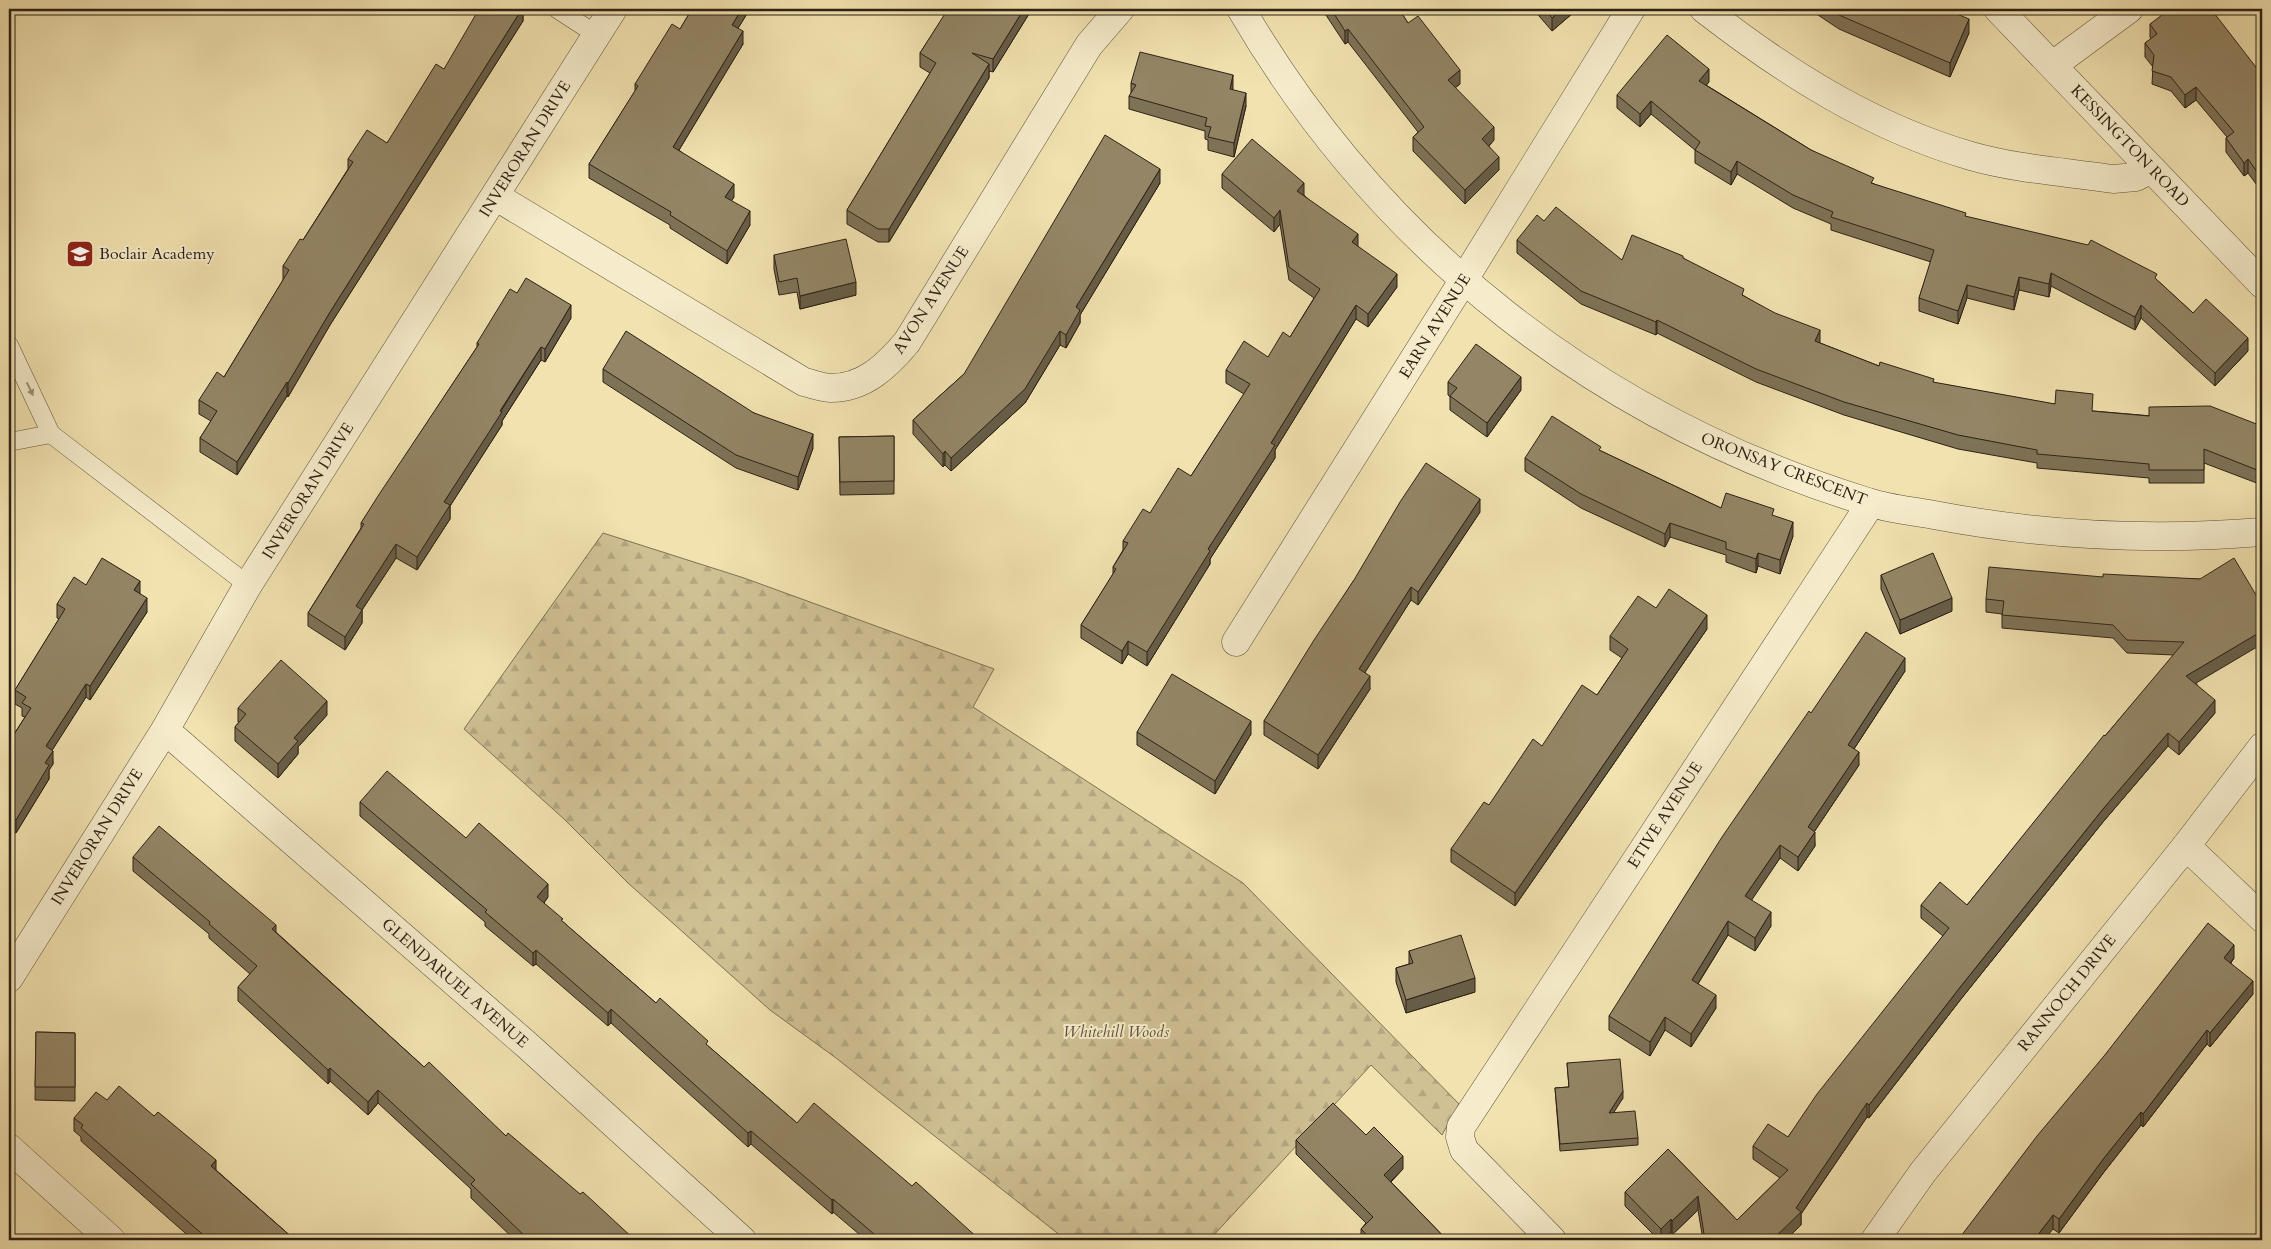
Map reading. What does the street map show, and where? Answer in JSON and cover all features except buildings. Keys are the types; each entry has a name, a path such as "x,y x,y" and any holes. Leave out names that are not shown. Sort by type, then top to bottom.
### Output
{"street":[{"name":"INVERORAN DRIVE","path":"9,978 165,730 248,585 613,9"},
{"name":"AVON AVENUE","path":"495,196 804,382 830,388 854,385 874,375 907,342 1089,45 1120,9"},
{"name":"ORONSAY CRESCENT","path":"1241,9 1262,45 1318,124 1366,183 1415,236 1463,281 1551,348 1615,391 1682,428 1762,464 1871,503 1979,524 2079,535 2161,537 2262,532"},
{"name":"EARN AVENUE","path":"1236,642 1631,9"},
{"path":"1704,9 1755,49 1822,93 1904,133 1972,156 2104,178 2136,177 2151,169"},
{"name":"KESSINGTON ROAD","path":"1998,9 2262,284"},
{"path":"2053,65 2129,9"},
{"name":"ETIVE AVENUE","path":"1552,1240 1464,1150 1460,1137 1461,1127 1871,503"},
{"name":"GLENDARUEL AVENUE","path":"165,730 528,1046 742,1240"},
{"name":"RANNOCH DRIVE","path":"1875,1240 1923,1172 2186,846 2262,747"},
{"path":"2186,846 2262,918"},
{"path":"9,1148 111,1240"}],"lane":[{"path":"557,9 597,35"},
{"path":"9,345 51,434 248,585"},
{"path":"9,442 51,434"}],"green space":[{"name":"Whitehill Woods","path":"603,533 744,578 994,669 973,707 1243,883 1459,1104 1442,1135 1371,1065 1212,1237 1215,1240 1066,1240 836,1058 770,1010 628,883 564,819 464,729"}],"place":[{"name":"Boclair Academy","path":"80,254"}]}
